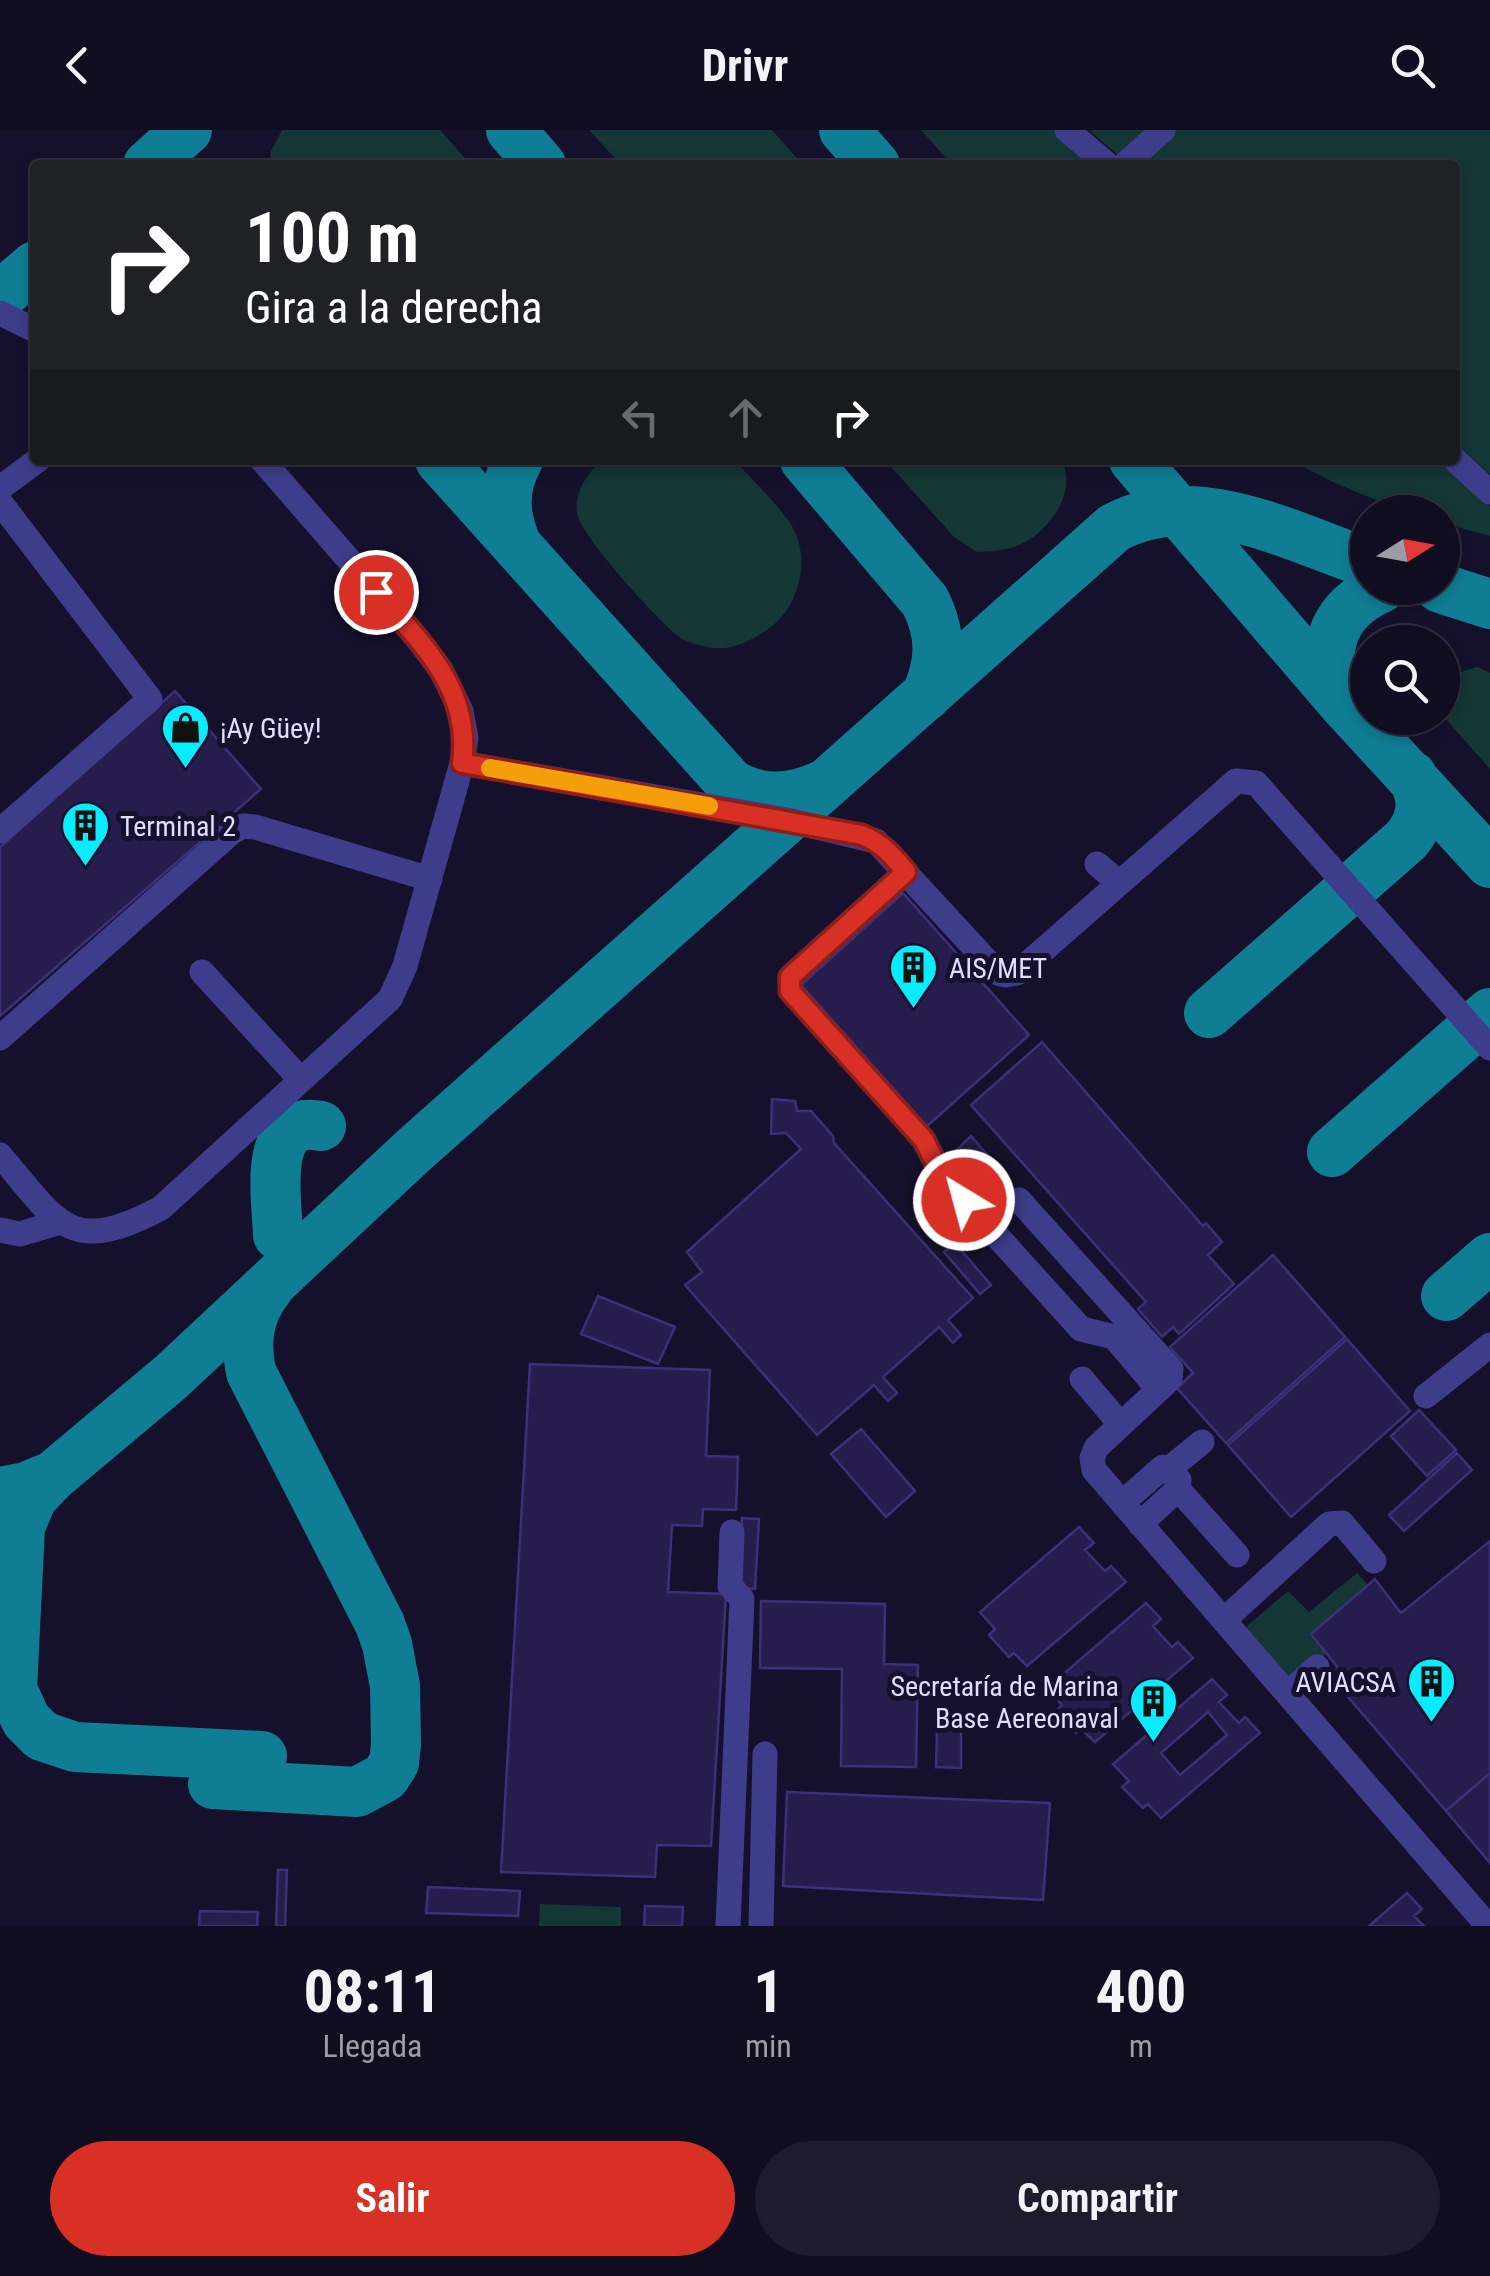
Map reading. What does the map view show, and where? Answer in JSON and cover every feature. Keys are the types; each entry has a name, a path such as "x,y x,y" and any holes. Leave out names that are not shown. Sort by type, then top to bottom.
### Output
{"lane":[{"path":"1068,130 1102,160"},
{"path":"1130,160 1163,130"},
{"path":"0,314 30,328"},
{"path":"0,488 31,465"},
{"path":"0,1155 60,1222 78,1232 135,1222 162,1208 390,1000 405,966 462,763 466,738 462,711 441,670 416,636 266,465"},
{"path":"1460,465 1490,492"},
{"path":"0,502 150,699 0,831"},
{"path":"462,763 862,835 876,841 998,973 1006,975 1017,973 1236,781 1256,783 1490,1048"},
{"path":"0,1038 243,826 430,879"},
{"path":"1097,864 1118,883"},
{"path":"906,872 790,977 790,991 924,1140 941,1174 1080,1329 1114,1336 1158,1390"},
{"path":"202,972 301,1080"},
{"path":"1019,1200 1171,1370 1170,1379 1096,1448 1092,1458 1094,1470 1488,1926"},
{"path":"0,1230 20,1234 60,1222"},
{"path":"1426,1396 1490,1345"},
{"path":"1082,1379 1120,1424"},
{"path":"1140,1524 1202,1442"},
{"path":"1122,1503 1163,1466 1237,1555"},
{"path":"1224,1620 1330,1524 1342,1522 1374,1560"},
{"path":"728,1926 742,1599 730,1586 732,1532"},
{"path":"1288,1693 1317,1667"},
{"path":"760,1926 765,1754"}],"green space":[{"path":"282,130 440,130 467,160 270,160"},
{"path":"589,130 772,130 799,160 616,160"},
{"path":"921,130 1057,130 1092,160 948,160"},
{"path":"1089,130 1490,130 1490,474 1460,447 1460,160 1123,160"},
{"path":"598,465 739,465 778,507 797,536 800,579 781,618 751,639 722,648 705,647 678,636 621,577 581,524 577,505 587,477"},
{"path":"889,465 1063,465 1063,498 1049,522 1029,540 1012,548 977,552 954,537"},
{"path":"1300,465 1445,465 1490,506 1490,536 1460,528 1460,495 1364,495"},
{"path":"1478,667 1490,673 1490,769 1460,735 1460,673"},
{"path":"1357,1573 1368,1585 1311,1634 1326,1654 1292,1680 1250,1644 1247,1626 1288,1591 1309,1612"},
{"path":"540,1904 621,1907 621,1926 539,1926"}],"building":[{"name":"Terminal 2","path":"175,691 261,789 0,1016 0,847"},
{"name":"AIS/MET","path":"903,893 1029,1035 925,1128 799,987"},
{"path":"1042,1042 1203,1226 1206,1223 1222,1242 1208,1255 1234,1284 1179,1334 1173,1327 1162,1337 1138,1309 1146,1302 971,1105"},
{"path":"772,1099 795,1101 797,1111 811,1111 833,1136 834,1143 973,1298 948,1320 961,1335 953,1343 939,1327 883,1377 897,1393 888,1401 874,1385 817,1435 685,1285 702,1272 687,1252 801,1149 786,1133 771,1134"},
{"path":"971,1136 998,1167 976,1188 948,1158"},
{"path":"955,1243 991,1285 980,1294 944,1252"},
{"path":"1273,1255 1345,1337 1226,1443 1177,1388 1193,1373 1170,1347"},
{"path":"598,1296 675,1327 658,1364 581,1334"},
{"path":"1347,1339 1410,1411 1291,1517 1228,1445"},
{"path":"530,1364 710,1370 706,1456 738,1457 736,1510 703,1509 702,1526 672,1525 668,1592 726,1594 711,1846 657,1845 655,1877 501,1872"},
{"path":"1419,1410 1456,1450 1427,1476 1391,1436"},
{"path":"861,1429 915,1491 886,1517 831,1454"},
{"path":"1457,1453 1472,1470 1404,1531 1389,1515"},
{"path":"742,1518 759,1519 755,1589 739,1588"},
{"path":"1079,1527 1094,1543 1085,1550 1105,1571 1111,1566 1126,1582 1027,1666 1014,1653 1009,1657 989,1635 995,1629 980,1612"},
{"name":"AVIACSA","path":"1490,1541 1490,1773 1446,1811 1330,1676 1338,1668 1311,1634 1375,1579 1401,1613"},
{"path":"761,1601 885,1604 884,1664 918,1665 916,1767 841,1766 842,1669 760,1668"},
{"path":"1146,1603 1161,1619 1153,1626 1172,1647 1178,1642 1193,1658 1095,1742 1081,1729 1076,1733 1056,1711 1062,1705 1047,1688"},
{"name":"Secretaría de Marina Base Aereonaval","path":"1212,1679 1227,1695 1219,1702 1239,1723 1245,1717 1260,1733 1161,1818 1148,1804 1143,1808 1122,1787 1129,1781 1113,1764","holes":["1208,1712 1227,1735 1180,1775 1161,1753"]},
{"path":"937,1729 961,1729 961,1768 936,1767"},
{"path":"1490,1773 1490,1863 1446,1811"},
{"path":"787,1792 1050,1803 1043,1900 783,1886"},
{"path":"278,1870 287,1870 285,1926 276,1926"},
{"path":"428,1887 520,1891 518,1916 426,1913"},
{"path":"1407,1893 1422,1909 1414,1916 1424,1926 1369,1926"},
{"path":"645,1906 683,1907 682,1926 644,1926"},
{"path":"200,1911 258,1912 257,1926 199,1926"}],"taxiway":[{"path":"154,160 187,130"},
{"path":"511,130 537,160"},
{"path":"844,130 871,160"},
{"path":"0,296 30,270"},
{"path":"444,465 730,783 754,794 778,797 825,784"},
{"path":"516,465 509,481 507,503 517,546"},
{"path":"809,465 925,601 938,649 926,696"},
{"path":"1138,465 1342,702 1490,863"},
{"path":"0,1492 53,1476 171,1377 413,1151 1114,528 1145,516 1177,511 1209,513 1274,528 1350,556"},
{"path":"1460,594 1490,604"},
{"path":"1334,692 1331,644 1342,617 1353,605"},
{"path":"1209,1013 1406,840 1420,809 1412,776"},
{"path":"1332,1152 1490,1013"},
{"path":"278,1235 275,1181 281,1145 289,1133 302,1126 321,1126"},
{"path":"1446,1296 1490,1258"},
{"path":"213,1784 357,1792 385,1777 394,1763 395,1686 380,1624 251,1372 250,1329 256,1308 268,1289"},
{"path":"53,1476 32,1498 20,1527 12,1689 26,1720 42,1736 75,1747 262,1756"}],"slow traffic":[{"path":"490,768 709,806"}],"place":[{"name":"¡Ay Güey!","path":"185,770"},
{"name":"Terminal 2","path":"85,868"},
{"name":"AIS/MET","path":"914,1010"},
{"name":"AVIACSA","path":"1431,1724"},
{"name":"Secretaría de Marina Base Aereonaval","path":"1154,1744"}],"route":[{"path":"376,592 441,670 462,711 466,738 462,763 862,835 890,852 906,872 790,977 788,984 790,991 924,1140 941,1174 964,1200"}]}
